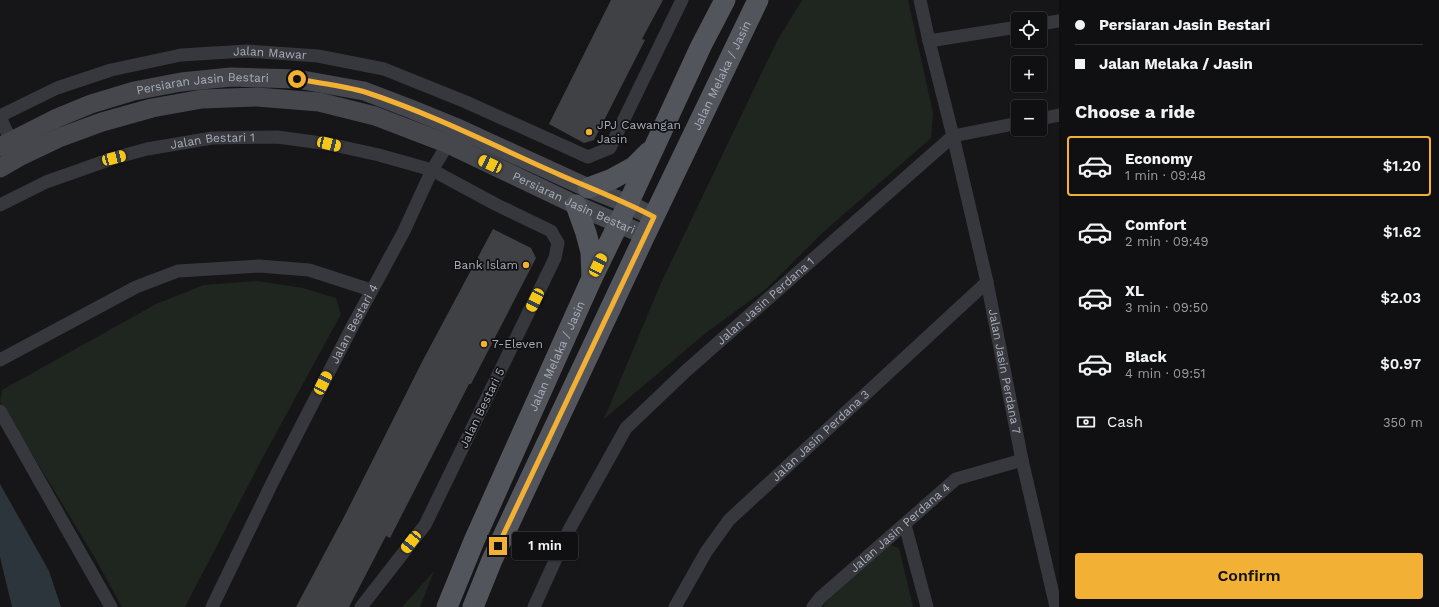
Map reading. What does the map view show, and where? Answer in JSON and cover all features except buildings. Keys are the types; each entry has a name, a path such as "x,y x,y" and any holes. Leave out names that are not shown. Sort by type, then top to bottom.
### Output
{"main road":[{"name":"Jalan Melaka / Jasin","path":"447,607 474,541 592,278 701,46 725,0"},
{"name":"Jalan Melaka / Jasin","path":"473,607 492,560 649,226 758,0"},
{"path":"588,188 612,179 634,167 655,145"},
{"path":"576,205 586,232 591,252 592,278"}],"street":[{"name":"Jalan Mawar","path":"0,116 57,88 112,70 181,55 247,51 318,56 384,69 466,102 588,157 610,148 682,0"},
{"path":"920,0 953,136 1011,124"},
{"path":"1047,23 1059,21"},
{"path":"929,42 1011,28"},
{"name":"Persiaran Jasin Bestari","path":"0,168 10,148 56,118 91,104 134,91 181,82 231,77 297,79 364,92 411,109 451,135 576,205 618,224 649,226"},
{"path":"1047,118 1059,115"},
{"path":"0,116 10,148"},
{"name":"Persiaran Jasin Bestari","path":"451,135 628,204 649,226"},
{"name":"Jalan Bestari 4","path":"212,607 273,481 372,290 404,232 432,170 451,135"},
{"name":"Jalan Jasin Perdana 7","path":"953,136 987,282 1022,460 1056,607"},
{"name":"Jalan Jasin Perdana 1","path":"534,607 569,530 626,428 687,370 953,136"},
{"name":"Jalan Bestari 1","path":"0,205 46,182 114,158 147,149 212,138 277,137 329,144 379,155 432,170"},
{"name":"Jalan Bestari 5","path":"361,607 425,525 556,258 558,243 551,231 497,205 432,170"},
{"path":"0,360 136,287 178,271 259,266 309,270 372,290"},
{"name":"Jalan Jasin Perdana 3","path":"675,607 706,552 730,520 987,282"},
{"path":"0,412 111,607"},
{"name":"Jalan Jasin Perdana 4","path":"813,607 820,598 956,479 1022,460"},
{"path":"905,525 927,607"}],"shaded area":[{"path":"802,0 908,0 933,113 931,138 820,235 766,289 707,332 604,419 661,283 777,41"},
{"path":"257,281 303,288 336,298 341,314 262,459 185,607 122,607 95,558 0,401 2,390 156,304 204,285"},
{"path":"0,484 49,571 61,607 12,607 0,557"},
{"path":"890,545 899,548 913,607 823,607 825,603"},
{"path":"434,571 420,607 402,607"}],"place":[{"name":"JPJ Cawangan Jasin","path":"589,132"},
{"name":"Bank Islam","path":"526,265"},
{"name":"7-Eleven","path":"484,344"}],"route":[{"path":"297,79 364,92 411,109 455,127 654,217 498,546"}]}
